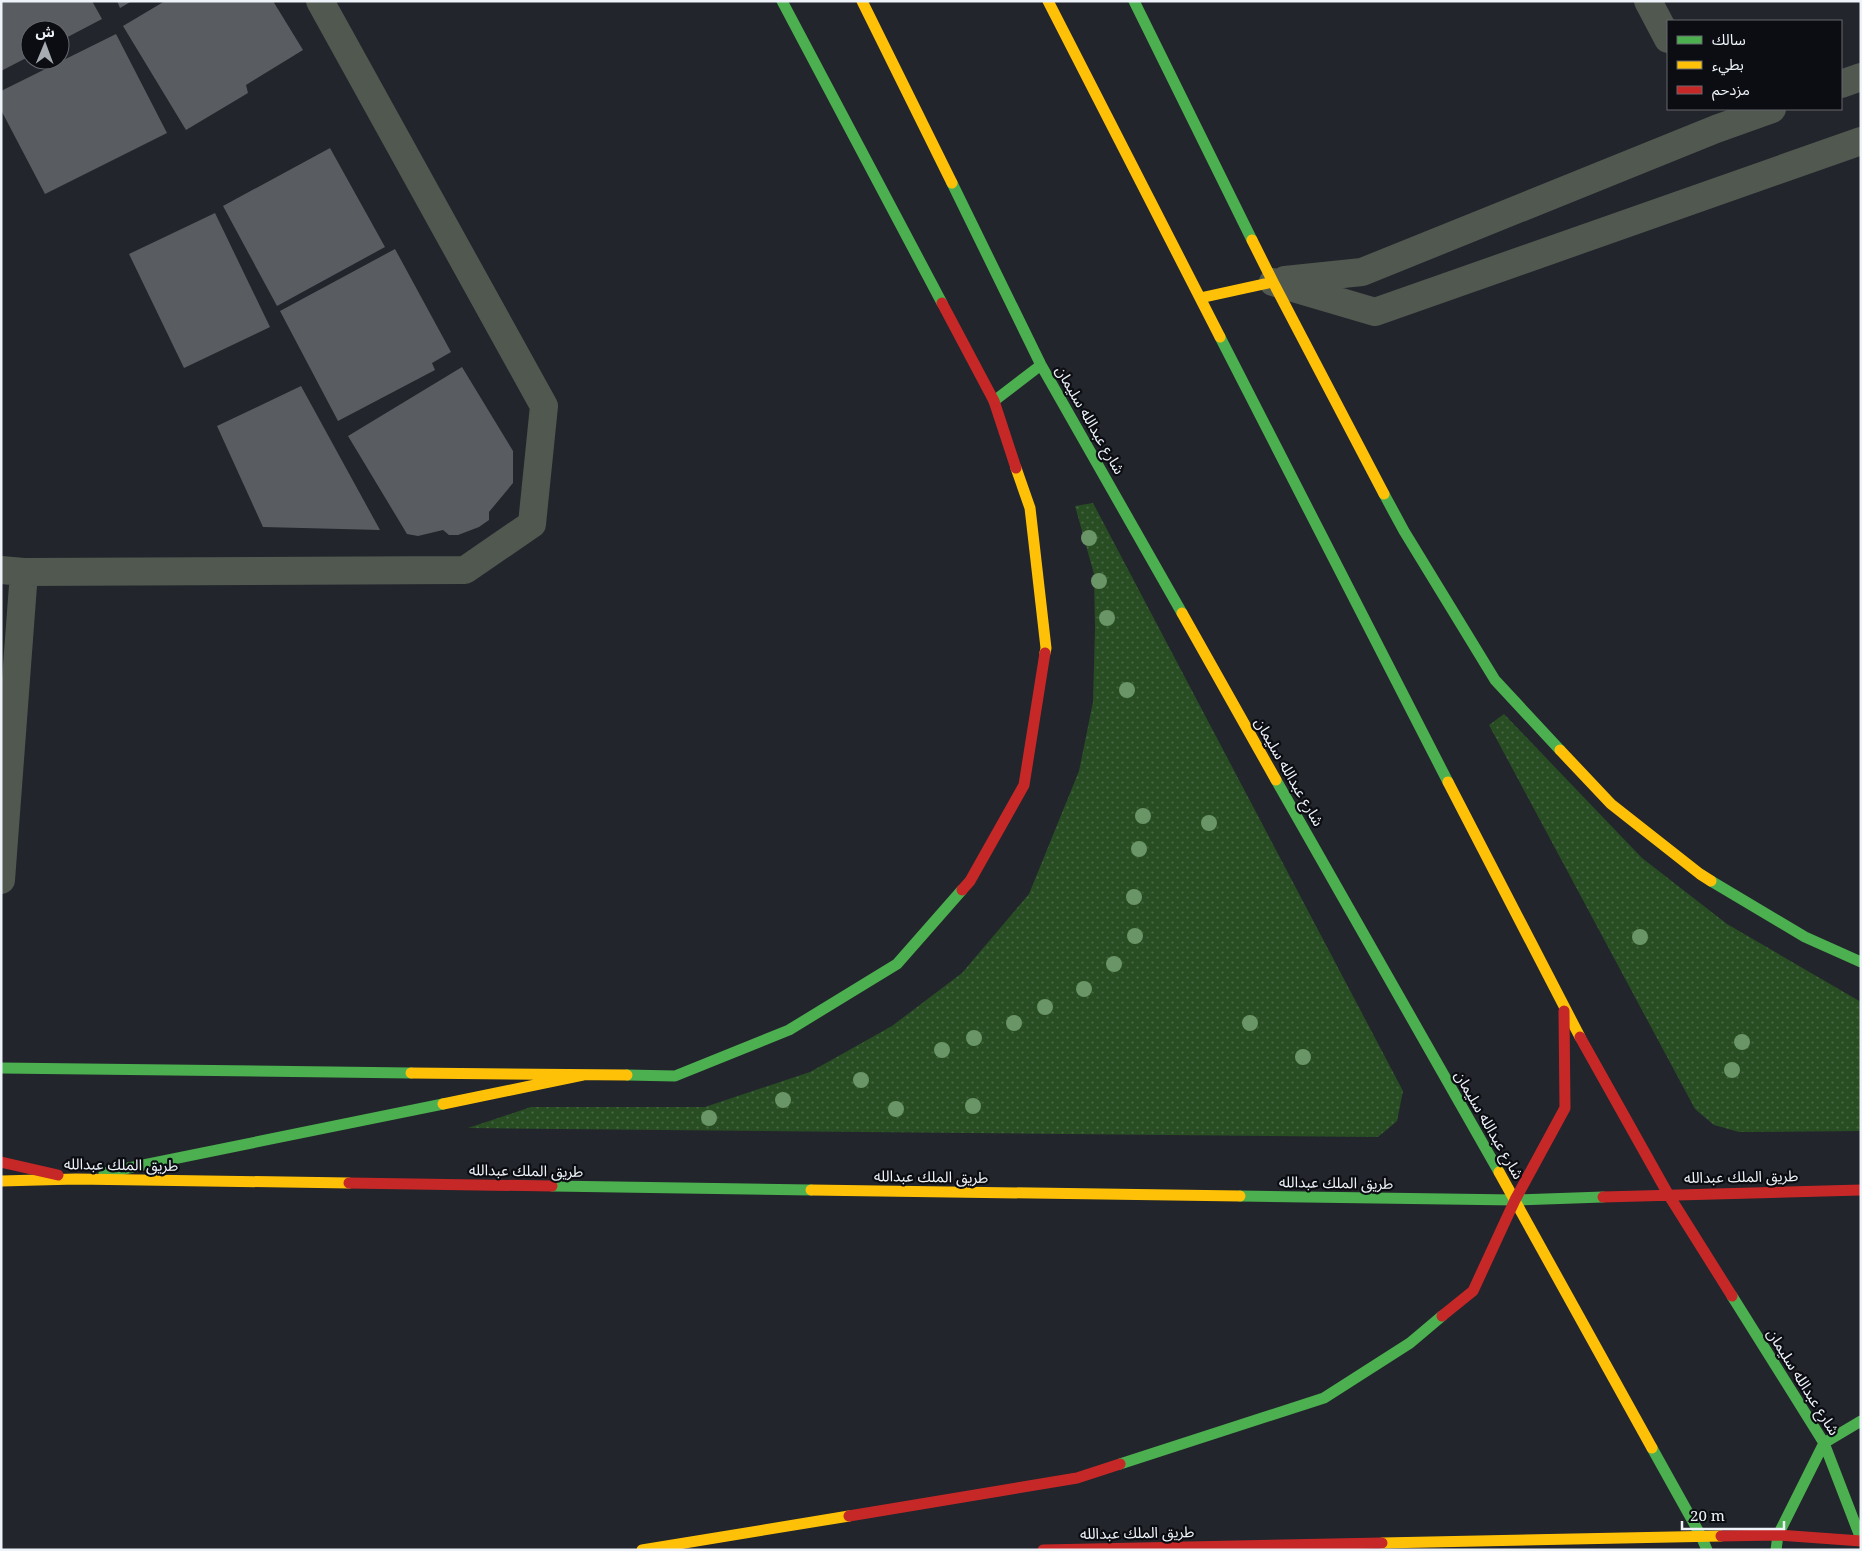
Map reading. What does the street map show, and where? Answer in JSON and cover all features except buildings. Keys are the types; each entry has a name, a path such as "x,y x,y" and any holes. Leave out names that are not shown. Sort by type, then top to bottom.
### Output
{"main road":[{"path":"1,1068 675,1076 789,1030 897,964 970,881 1024,785 1046,648 1030,508 994,401 782,1"},
{"name":"شارع عبدالله سليمان","path":"862,1 1041,365 1515,1200 1707,1550"},
{"name":"شارع عبدالله سليمان","path":"1048,1 1564,1008 1668,1194 1824,1443 1861,1540"},
{"path":"1134,1 1273,282 1404,530 1495,680 1611,804 1700,874 1805,937 1861,962"},
{"path":"1200,298 1273,282"},
{"path":"994,401 1041,365"},
{"path":"642,1550 1078,1478 1324,1398 1410,1343 1473,1291 1515,1200 1565,1108 1564,1008"},
{"path":"1,1162 76,1179 582,1075"},
{"name":"طريق الملك عبدالله","path":"1,1181 76,1179 1515,1200 1668,1194 1861,1190"},
{"path":"1776,1550 1778,1535 1824,1443 1861,1421"},
{"name":"طريق الملك عبدالله","path":"1043,1550 1778,1535 1861,1540"}],"street":[{"path":"1,880 13,571 465,570 532,524 544,406 320,1"},
{"path":"1648,1 1667,37"},
{"path":"1842,84 1861,77"},
{"path":"1273,282 1362,272 1711,119 1766,110"},
{"path":"1273,282 1375,312 1861,141"}],"green space":[{"path":"1093,503 1403,1091 1397,1121 1378,1137 468,1128 531,1107 705,1107 810,1072 892,1026 962,973 1029,894 1079,771 1093,702 1095,628 1094,574 1075,506"},
{"path":"1504,714 1642,858 1727,924 1861,1002 1861,1131 1739,1132 1714,1125 1695,1109 1489,725"}],"traffic: fast":[{"path":"782,1 942,303"},
{"path":"1134,1 1252,240"},
{"path":"952,183 1041,365 1182,613"},
{"path":"1220,337 1448,782"},
{"path":"994,401 1041,365"},
{"path":"1384,494 1404,531 1495,680 1560,750"},
{"path":"1276,780 1499,1172"},
{"path":"1711,881 1805,937 1861,962"},
{"path":"627,1075 675,1076 789,1030 897,964 962,890"},
{"path":"1,1068 411,1073"},
{"path":"104,1173 443,1104"},
{"path":"552,1186 811,1190"},
{"path":"1240,1196 1515,1200 1603,1197"},
{"path":"1732,1296 1824,1443 1861,1539"},
{"path":"1120,1464 1324,1398 1410,1343 1442,1316"},
{"path":"1776,1550 1778,1535 1824,1443 1861,1421"},
{"path":"1652,1448 1707,1550"}],"traffic: slow":[{"path":"862,1 952,183"},
{"path":"1048,1 1220,337"},
{"path":"1200,298 1273,282 1252,240"},
{"path":"1273,282 1384,494"},
{"path":"1016,468 1030,508 1046,648 1045,653"},
{"path":"1182,613 1276,780"},
{"path":"1560,750 1611,804 1711,881"},
{"path":"1448,782 1580,1037"},
{"path":"411,1073 627,1075"},
{"path":"443,1104 583,1075"},
{"path":"1499,1172 1652,1448"},
{"path":"1,1181 76,1179 349,1183"},
{"path":"811,1190 1240,1196"},
{"path":"642,1550 849,1516"},
{"path":"1382,1543 1721,1536"}],"traffic: jam":[{"path":"942,303 994,401 1016,468"},
{"path":"962,890 970,881 1024,785 1045,653"},
{"path":"1442,1316 1473,1291 1515,1200 1565,1108 1564,1011"},
{"path":"1580,1037 1668,1194 1732,1296"},
{"path":"1,1162 58,1175"},
{"path":"349,1183 552,1186"},
{"path":"1603,1197 1861,1190"},
{"path":"849,1516 1077,1478 1120,1464"},
{"path":"1721,1536 1778,1535 1861,1541"},
{"path":"1043,1550 1382,1543"}]}
